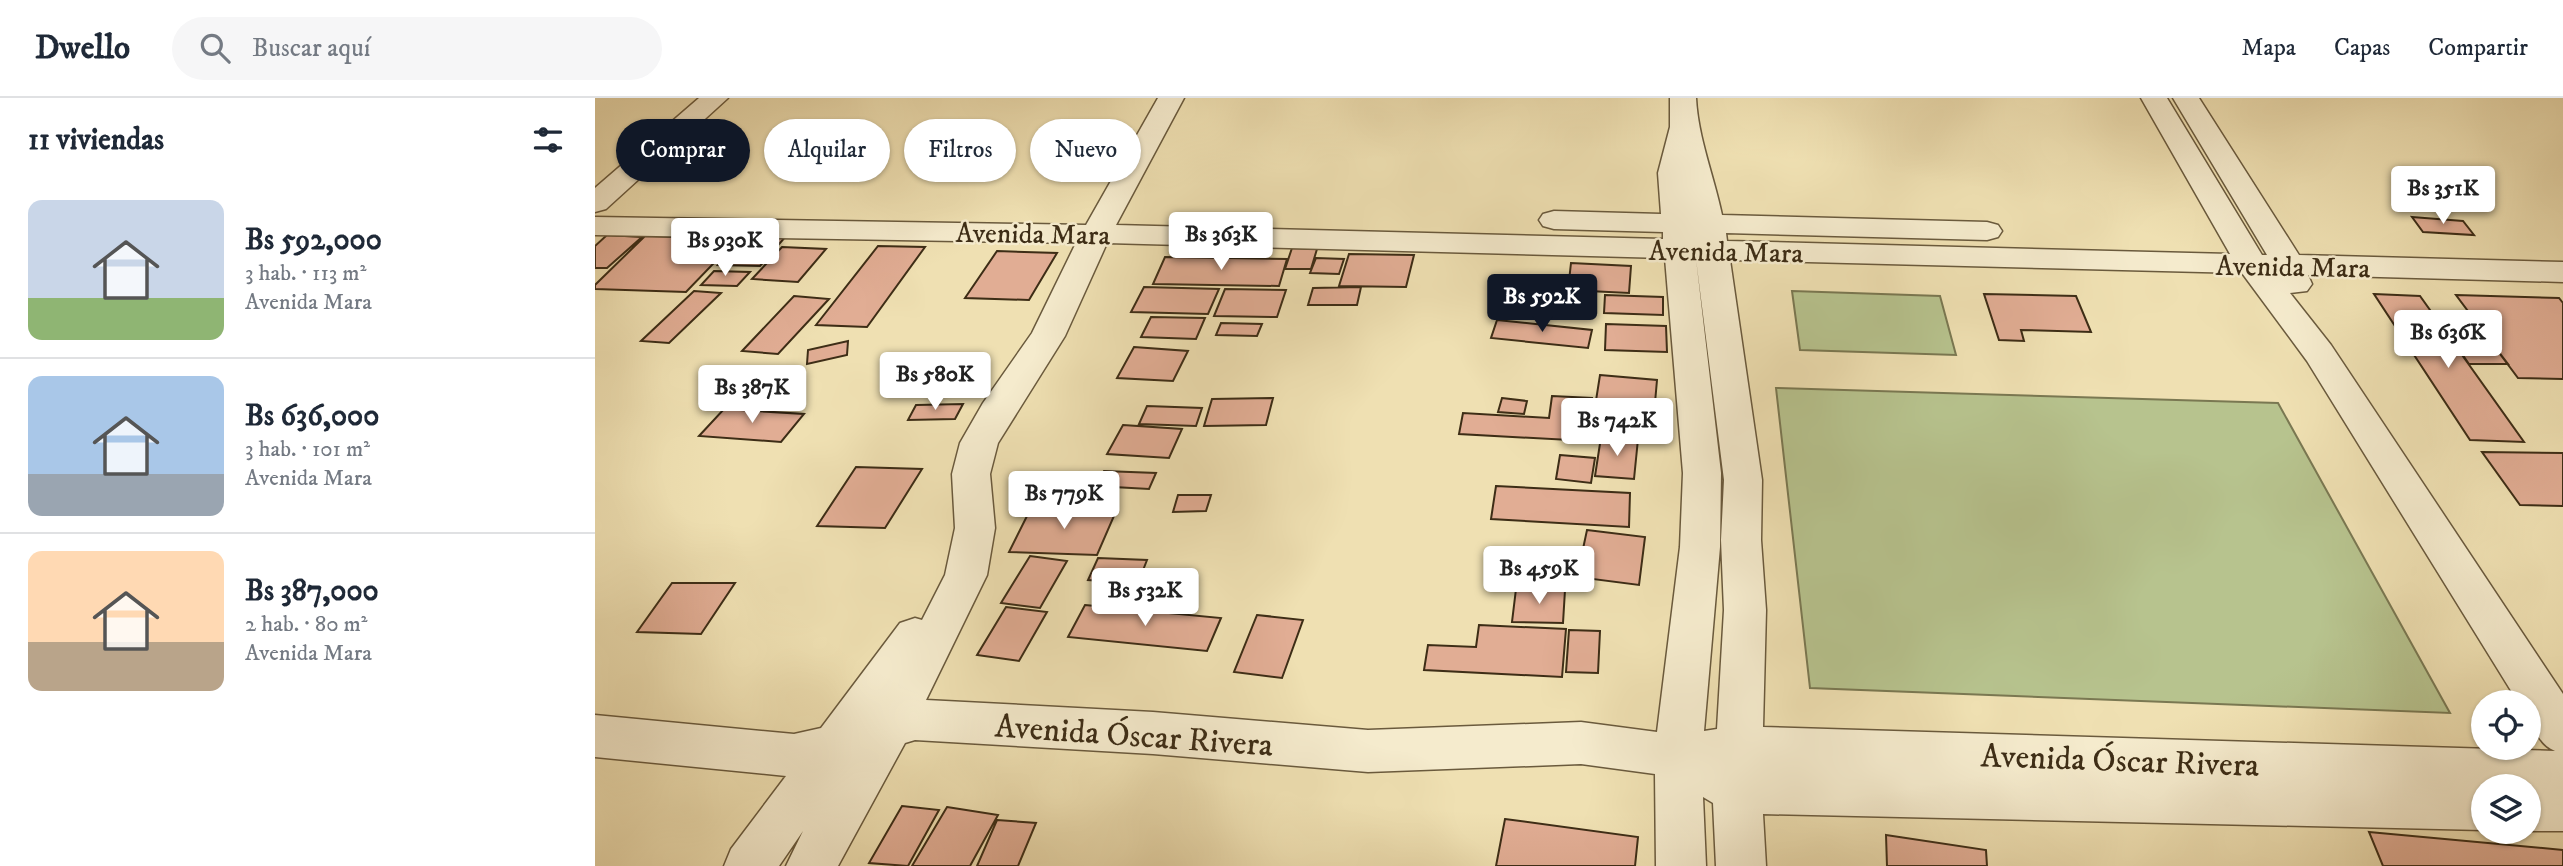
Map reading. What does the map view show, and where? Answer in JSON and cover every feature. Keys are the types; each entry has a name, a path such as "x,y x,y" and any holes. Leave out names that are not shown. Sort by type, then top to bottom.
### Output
{"street":[{"path":"595,170 680,98"},
{"path":"595,208 715,98"},
{"path":"811,866 890,726 966,575 975,528 971,474 979,443 1048,337 1102,224 1171,98"},
{"path":"2154,98 2252,265 2319,353 2563,733"},
{"path":"2186,98 2283,253 2319,353"},
{"path":"1683,113 1672,173 1694,237 1743,480 1741,540 1745,610 1739,769 1741,866"},
{"name":"Avenida Mara","path":"595,208 1102,224 1694,237 2236,239 2283,253 2563,272"},
{"path":"1681,866 1678,756 1700,547 1702,473 1694,237"},
{"name":"Avenida Mara","path":"1694,237 2252,265 2283,253 2563,247"},
{"path":"749,866 911,640 966,575"},
{"name":"Avenida Óscar Rivera","path":"595,736 794,755 833,747 890,726 915,720 1153,733 1368,751 1581,743 1678,756 1739,769 2471,806"},
{"name":"Avenida Óscar Rivera","path":"1739,769 2563,773"},
{"path":"2541,808 2563,808"}],"green space":[{"path":"1792,291 1940,296 1956,355 1800,350"},
{"path":"1776,388 2278,403 2450,713 1810,688"}],"building":[{"path":"2412,217 2463,221 2474,235 2423,232"},
{"path":"746,234 787,235 760,266 718,265"},
{"path":"607,235 642,237 607,268 595,268 595,246"},
{"path":"645,236 737,239 686,292 595,289 595,285"},
{"path":"878,246 925,247 867,327 816,325"},
{"path":"782,247 826,249 798,282 752,279"},
{"path":"1292,248 1317,249 1311,269 1285,269"},
{"path":"997,251 1057,253 1029,300 965,298"},
{"path":"1349,254 1414,255 1406,287 1339,286"},
{"path":"1165,257 1287,259 1279,286 1153,284"},
{"path":"1316,258 1344,259 1339,274 1310,273"},
{"path":"1571,263 1631,266 1629,293 1568,290"},
{"path":"714,271 750,272 737,286 701,285"},
{"path":"1144,287 1219,289 1208,314 1131,312"},
{"path":"1361,287 1357,305 1308,305 1313,288"},
{"path":"1225,289 1286,290 1277,317 1214,316"},
{"path":"1505,289 1551,292 1548,307 1501,304"},
{"path":"694,291 721,293 669,343 641,341"},
{"path":"1984,294 2076,296 2091,332 2021,330 2024,341 1999,340"},
{"path":"2374,294 2420,296 2524,442 2470,440"},
{"path":"1605,295 1663,297 1663,315 1604,313"},
{"path":"2456,295 2559,298 2563,303 2563,379 2518,378"},
{"path":"794,296 829,299 778,354 742,351"},
{"path":"1151,317 1205,318 1196,339 1141,337"},
{"path":"1497,320 1592,330 1588,348 1491,338"},
{"path":"1221,323 1262,324 1257,336 1216,335"},
{"path":"1606,324 1666,326 1667,352 1605,350"},
{"path":"848,341 847,355 807,364 808,350"},
{"path":"1134,347 1188,351 1173,381 1117,378"},
{"path":"2460,351 2498,351 2508,364 2469,364"},
{"path":"1600,375 1657,380 1652,437 1591,432"},
{"path":"1552,396 1592,398 1588,441 1459,434 1463,413 1549,418"},
{"path":"1273,398 1266,425 1204,426 1212,399"},
{"path":"1502,398 1527,401 1524,414 1498,412"},
{"path":"963,404 955,419 908,420 916,405"},
{"path":"1147,406 1202,408 1196,426 1139,424"},
{"path":"724,409 804,414 781,442 699,436"},
{"path":"1123,425 1182,429 1169,458 1107,454"},
{"path":"1601,437 1638,439 1634,479 1595,476"},
{"path":"2482,452 2563,453 2563,506 2520,505"},
{"path":"1560,455 1595,458 1591,483 1556,479"},
{"path":"856,467 922,469 885,528 817,526"},
{"path":"1104,471 1156,473 1149,489 1096,486"},
{"path":"1496,486 1630,493 1629,527 1491,519"},
{"path":"1178,495 1211,495 1206,511 1173,512"},
{"path":"1032,506 1117,509 1097,555 1009,552"},
{"path":"1587,530 1645,537 1639,585 1577,577"},
{"path":"1030,556 1067,561 1040,608 1001,603"},
{"path":"1098,558 1147,560 1138,583 1088,580"},
{"path":"672,583 735,583 701,634 637,632"},
{"path":"1516,589 1565,590 1563,623 1512,622"},
{"path":"1085,605 1221,618 1207,651 1068,637"},
{"path":"1006,607 1047,612 1019,661 977,655"},
{"path":"1257,615 1303,620 1282,678 1234,672"},
{"path":"1479,625 1566,629 1562,677 1424,670 1428,645 1476,647"},
{"path":"1569,630 1600,631 1598,673 1566,672"},
{"path":"902,806 939,810 908,866 869,863"},
{"path":"947,807 998,815 970,866 912,866"},
{"path":"1505,819 1638,837 1635,866 1496,866"},
{"path":"997,820 1036,823 1018,866 977,866"},
{"path":"2369,832 2471,841 2471,844 2563,850 2563,866 2383,866"},
{"path":"1886,835 1986,850 1987,866 1887,866"}]}
